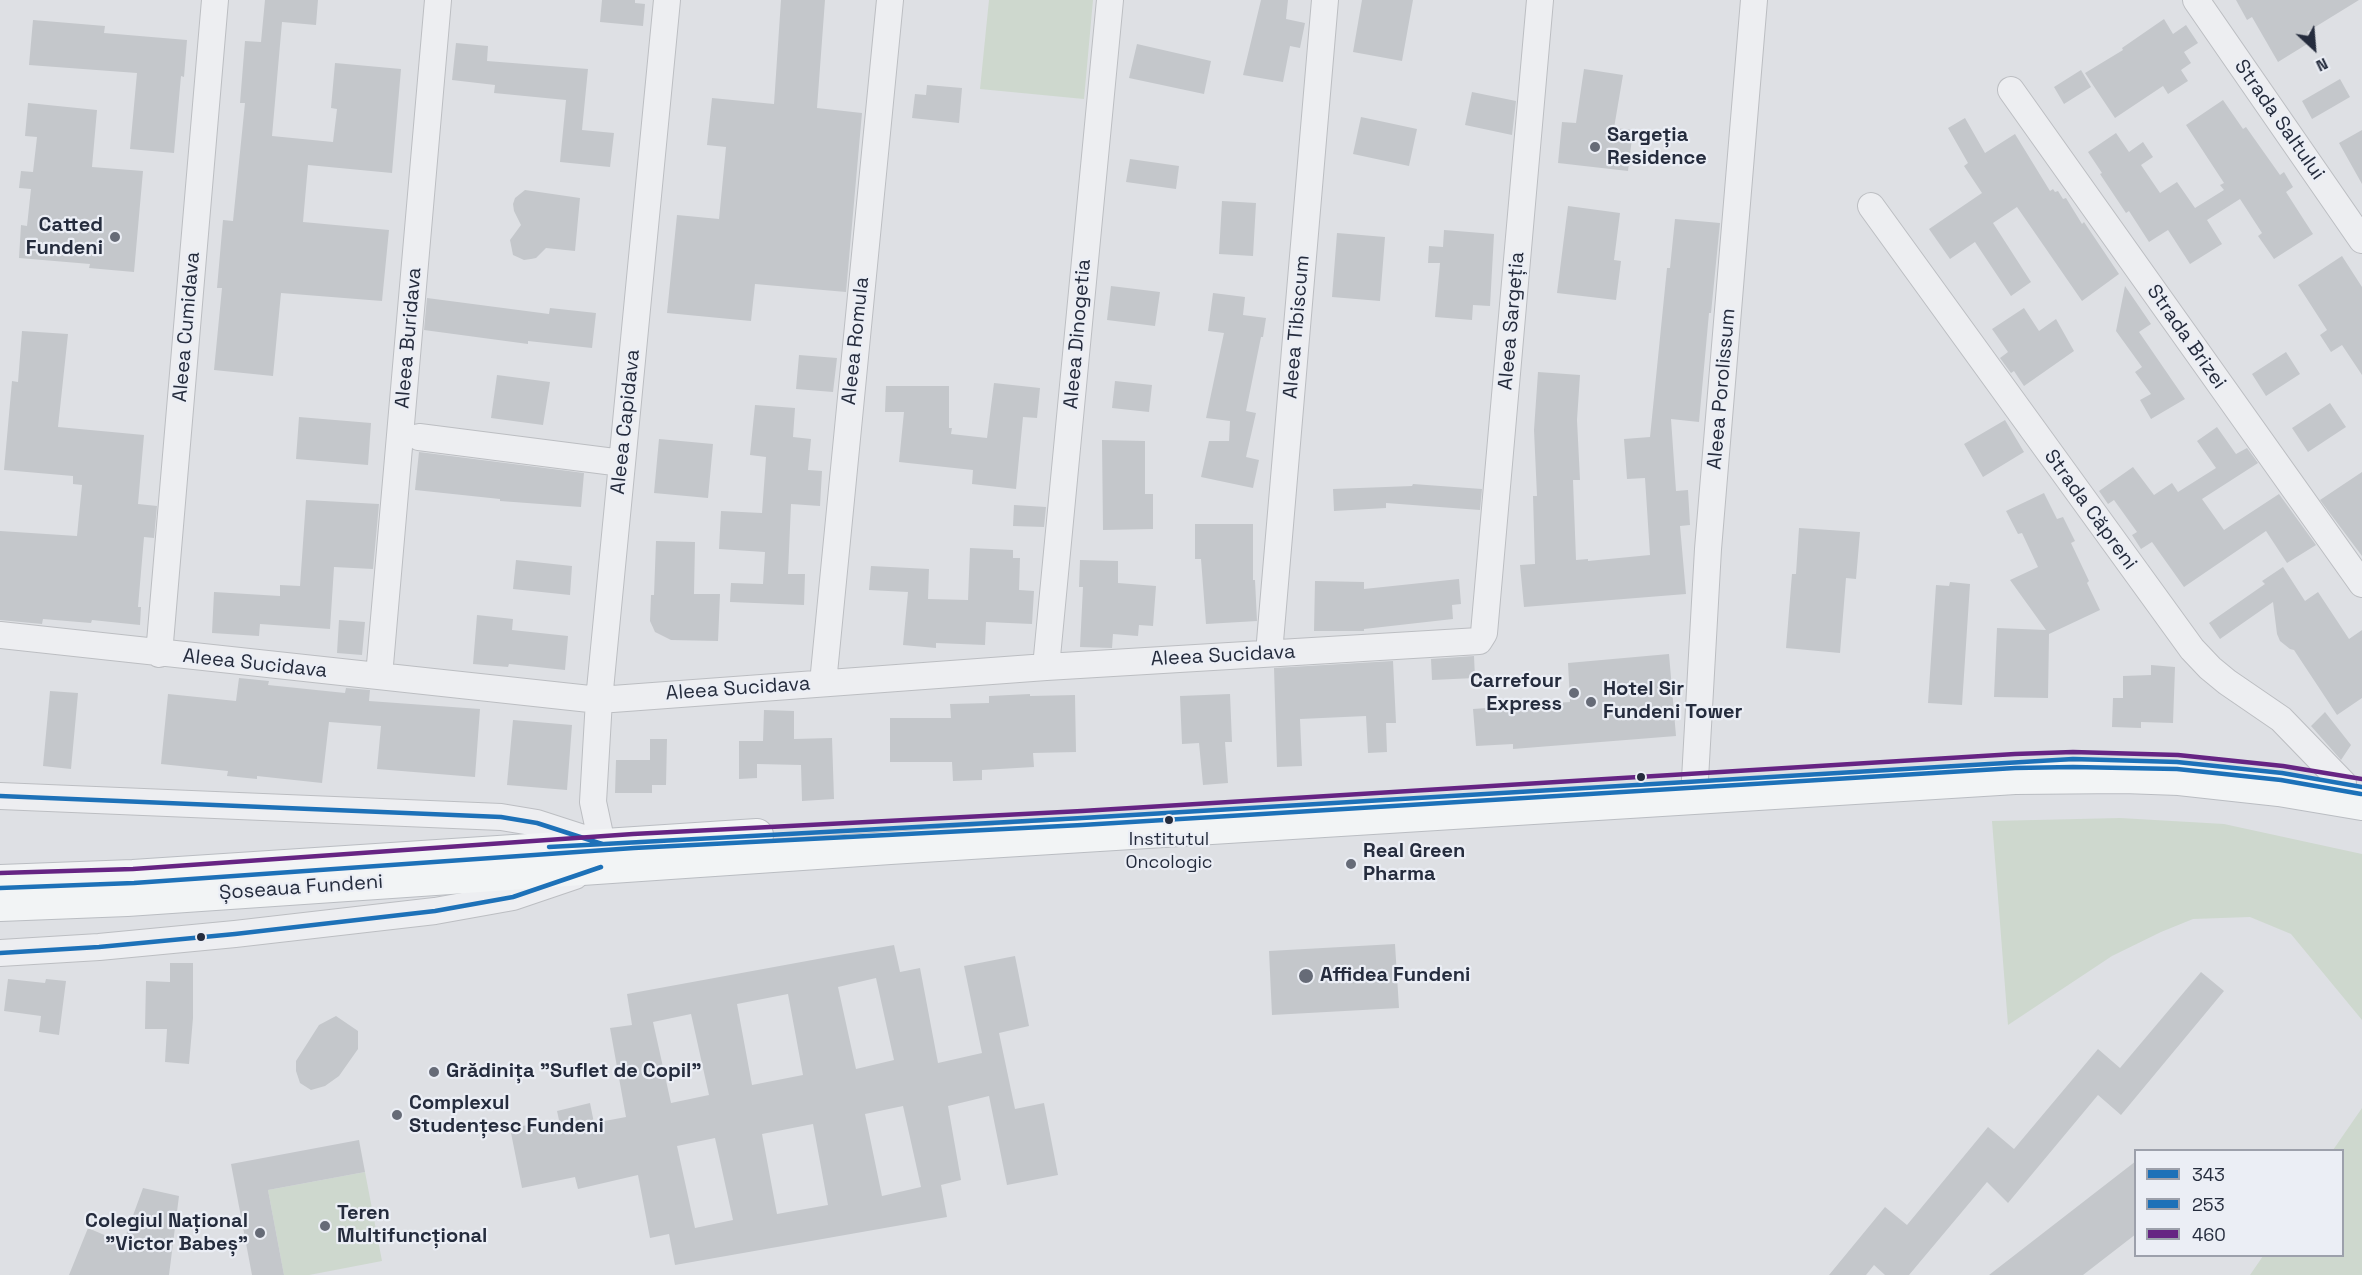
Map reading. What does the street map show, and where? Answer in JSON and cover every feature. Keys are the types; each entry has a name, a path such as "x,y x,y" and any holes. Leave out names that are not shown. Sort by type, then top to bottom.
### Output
{"main road":[{"name":"Șoseaua Fundeni","path":"0,905 115,900 550,859 1082,818 1695,779 2073,759 2177,762 2282,773 2356,791"},
{"name":"Șoseaua Fundeni","path":"601,855 2015,778 2178,779 2279,790 2356,791"},
{"name":"Șoseaua Fundeni","path":"0,881 550,859"}],"street":[{"name":"Aleea Cumidava","path":"159,654 215,0"},
{"name":"Aleea Buridava","path":"379,676 438,0"},
{"name":"Aleea Capidava","path":"601,855 593,802 599,700 667,0"},
{"name":"Aleea Romula","path":"823,683 890,0"},
{"name":"Aleea Dinogetia","path":"1046,667 1110,0"},
{"name":"Aleea Tibiscum","path":"1269,653 1325,0"},
{"name":"Aleea Sargeția","path":"1479,641 1484,633 1540,0"},
{"name":"Aleea Porolissum","path":"1695,779 1705,592 1754,0"},
{"name":"Strada Saltului","path":"2196,0 2362,240"},
{"name":"Strada Brizei","path":"2011,90 2362,584"},
{"name":"Strada Căpreni","path":"1871,206 2192,649 2210,668 2289,726 2356,791"},
{"path":"419,437 622,462"},
{"name":"Aleea Sucidava","path":"0,635 599,700 1046,667 1479,641"},
{"name":"Șoseaua Fundeni","path":"0,796 501,817 537,823 601,855"},
{"name":"Șoseaua Fundeni","path":"0,953 99,947 435,912 513,897 601,855"}],"shaded area":[{"path":"989,0 1093,0 1084,99 980,89"},
{"path":"2120,818 2224,824 2362,854 2362,1020 2291,934 2250,917 2193,919 2161,932 2112,956 2008,1025 1992,821"},
{"path":"2362,1108 2362,1275 2250,1275 2262,1257 2344,1257 2344,1149 2334,1149"},
{"name":"Teren Multifuncțional","path":"365,1172 382,1261 309,1275 284,1275 268,1190"}],"building":[{"path":"265,0 318,0 316,25 282,22 272,136 333,142 337,109 331,108 335,63 401,69 392,173 308,165 303,222 389,230 382,301 281,293 273,376 214,370 222,288 217,288 223,220 233,221 245,103 240,103 245,41 261,42"},
{"path":"602,0 635,0 635,3 645,4 643,26 600,22"},
{"path":"781,0 825,0 817,108 862,113 846,292 755,284 751,321 667,313 677,215 719,219 726,147 707,145 712,98 774,104"},
{"path":"1261,0 1288,0 1286,19 1305,23 1300,48 1290,46 1283,82 1243,75"},
{"path":"1362,0 1413,0 1402,61 1353,52"},
{"path":"2236,0 2359,0 2307,32 2312,41 2278,62 2252,17 2247,20"},
{"path":"2164,19 2173,34 2186,25 2198,43 2184,52 2191,63 2181,70 2188,81 2168,94 2163,86 2115,118 2085,73 2123,50 2122,48"},
{"path":"33,20 105,26 104,33 187,40 184,77 181,76 174,153 130,149 137,73 29,65"},
{"path":"456,43 488,46 487,61 588,69 582,130 614,133 610,167 560,162 566,100 494,93 495,85 452,80"},
{"path":"1137,44 1211,61 1204,94 1129,78"},
{"path":"1584,69 1623,75 1614,128 1633,130 1628,171 1558,163 1562,122 1576,123"},
{"path":"2081,70 2091,87 2064,104 2054,87"},
{"path":"2340,79 2350,97 2312,119 2302,101"},
{"path":"927,85 962,88 959,123 912,118 915,94 926,95"},
{"path":"1472,92 1516,101 1512,135 1465,125"},
{"path":"2223,100 2243,129 2246,127 2280,175 2284,172 2293,187 2286,192 2313,234 2274,259 2258,236 2262,233 2240,199 2207,220 2222,244 2190,264 2168,230 2149,242 2129,211 2126,213 2088,152 2116,133 2129,152 2143,142 2153,157 2141,165 2160,193 2177,182 2195,208 2224,190 2220,185 2224,183 2186,125"},
{"path":"28,103 97,110 92,167 143,171 134,272 89,268 90,264 19,258 21,225 27,226 31,189 19,188 21,171 33,172 37,137 25,136"},
{"path":"1361,117 1417,129 1409,166 1353,154"},
{"path":"1965,118 1985,153 2015,134 2050,191 2053,189 2055,192 2058,191 2063,199 2066,198 2119,274 2082,301 2017,207 1993,223 2031,282 2011,296 1975,242 1950,259 1929,229 1982,193 1964,166 1968,163 1948,128"},
{"path":"2362,130 2362,184 2339,143"},
{"path":"1130,159 1179,166 1176,189 1126,182"},
{"path":"525,190 580,198 575,251 546,248 536,258 524,260 513,255 510,240 521,225 513,204 515,198"},
{"path":"1222,201 1256,203 1253,256 1219,254"},
{"path":"1568,206 1620,213 1614,260 1621,261 1616,300 1557,293"},
{"path":"1675,219 1720,223 1699,422 1671,419 1676,491 1688,490 1690,525 1680,526 1686,594 1524,607 1520,565 1535,564 1533,496 1537,496 1534,430 1538,372 1580,375 1577,420 1580,480 1573,480 1576,560 1588,559 1588,561 1650,555 1645,478 1627,479 1624,439 1650,437 1667,268 1670,268"},
{"path":"1444,230 1494,234 1490,306 1473,305 1472,320 1435,317 1440,263 1428,263 1429,246 1443,247"},
{"path":"1337,233 1385,237 1380,301 1332,297"},
{"path":"2342,256 2362,287 2362,375 2342,345 2331,352 2320,335 2327,330 2298,285"},
{"path":"1111,286 1160,292 1155,326 1107,320"},
{"path":"2125,286 2151,324 2139,332 2185,399 2151,419 2140,400 2151,394 2135,372 2142,367 2116,331"},
{"path":"1213,293 1245,297 1243,315 1266,318 1246,411 1256,413 1246,457 1259,460 1253,488 1201,477 1209,441 1229,441 1230,421 1206,418 1224,333 1208,331"},
{"path":"427,298 549,314 550,308 596,313 592,348 528,341 528,344 424,330"},
{"path":"2024,308 2039,331 2056,319 2074,351 2024,386 2014,371 2011,373 2000,358 2008,352 1992,329"},
{"path":"22,331 68,334 58,427 144,435 138,504 157,506 154,538 144,537 138,607 141,607 140,625 92,620 91,623 43,619 42,624 0,620 0,531 77,536 82,485 73,484 73,476 4,470 12,381 18,382"},
{"path":"2286,352 2300,374 2266,396 2252,374"},
{"path":"799,355 837,358 833,392 796,389"},
{"path":"497,375 550,382 543,425 491,418"},
{"path":"1115,381 1152,385 1149,412 1112,408"},
{"path":"994,383 1040,388 1037,418 1023,417 1016,489 972,484 973,470 899,462 904,412 885,412 886,386 949,386 951,434 987,438"},
{"path":"2330,403 2346,427 2308,452 2292,428"},
{"path":"755,405 795,408 793,437 811,439 808,470 822,471 820,506 791,504 788,574 805,574 804,605 730,602 731,583 763,584 765,552 719,549 721,511 762,513 766,457 750,455"},
{"path":"299,417 371,423 368,465 296,459"},
{"path":"2005,420 2024,452 1983,477 1964,444"},
{"path":"2217,427 2236,454 2247,448 2258,463 2202,499 2224,530 2279,494 2316,545 2287,563 2266,531 2184,587 2152,542 2141,549 2132,535 2137,532 2114,500 2108,504 2099,491 2133,467 2154,495 2172,483 2178,492 2216,468 2197,441"},
{"path":"659,439 713,444 708,498 654,493"},
{"path":"1102,440 1145,441 1145,494 1153,494 1153,529 1103,530"},
{"path":"419,452 584,473 581,507 500,501 500,499 415,490"},
{"path":"2362,472 2362,556 2320,500"},
{"path":"1413,484 1482,489 1480,510 1386,503 1386,508 1334,511 1333,489 1412,486"},
{"path":"2044,493 2057,519 2063,517 2075,541 2071,543 2100,610 2049,634 2048,698 1994,697 1997,628 2046,630 2010,580 2038,567 2022,533 2018,534 2006,511"},
{"path":"306,500 379,504 373,569 334,567 330,629 260,624 259,636 212,633 214,592 280,596 280,585 300,586"},
{"path":"1014,505 1046,507 1044,527 1013,526"},
{"path":"1195,524 1253,524 1253,580 1255,580 1257,621 1206,624 1201,559 1195,559"},
{"path":"1799,528 1860,532 1856,579 1846,578 1840,653 1786,648 1792,574 1796,574"},
{"path":"656,541 695,542 694,594 720,594 718,641 671,640 655,632 650,621 651,595 654,595"},
{"path":"970,548 1013,550 1013,558 1020,558 1019,590 1034,591 1032,624 986,622 985,645 936,643 936,648 903,645 908,592 869,590 871,566 929,569 928,599 968,600"},
{"path":"516,560 572,566 570,595 513,589"},
{"path":"1080,560 1118,561 1118,583 1156,586 1153,626 1139,625 1138,636 1113,634 1112,648 1080,647 1083,587 1079,587"},
{"path":"2283,567 2305,601 2318,592 2349,639 2362,630 2362,698 2337,715 2294,650 2280,641 2273,602 2220,639 2209,623 2265,584 2262,581"},
{"path":"1459,579 1461,604 1452,605 1453,619 1364,629 1364,631 1314,631 1315,581 1364,582 1364,589"},
{"path":"1950,582 1970,584 1962,705 1928,703 1936,585 1949,586"},
{"path":"477,615 513,619 512,630 568,636 565,670 509,664 508,667 473,664"},
{"path":"339,620 365,622 362,655 337,653"},
{"name":"Hotel Sir Fundeni Tower","path":"1669,654 1676,736 1513,749 1513,744 1476,746 1473,709 1570,702 1568,663"},
{"path":"1474,656 1475,678 1432,680 1431,659"},
{"path":"1393,661 1396,723 1386,723 1387,752 1368,753 1366,716 1300,719 1302,766 1277,767 1274,668"},
{"path":"2151,665 2175,667 2173,723 2141,722 2141,728 2112,727 2113,698 2123,698 2123,676 2151,675"},
{"path":"239,678 269,681 268,685 345,693 346,688 370,690 369,701 480,709 475,777 377,769 381,726 329,722 322,783 257,776 257,779 227,776 228,771 161,764 168,694 236,701"},
{"path":"50,691 78,693 71,769 43,766"},
{"path":"1030,694 1030,696 1075,695 1076,752 1033,753 1034,767 982,770 982,780 953,781 952,762 890,762 890,718 951,718 950,704 989,703 989,696"},
{"path":"1230,694 1232,742 1225,742 1228,783 1203,785 1199,743 1182,744 1180,696"},
{"path":"764,710 794,711 794,739 832,738 834,799 802,801 801,765 757,764 757,778 739,779 739,741 763,741"},
{"path":"2325,712 2351,745 2341,760 2311,726"},
{"path":"513,720 572,725 567,790 507,785"},
{"path":"650,739 667,739 666,785 652,785 652,793 615,793 616,760 650,760"},
{"path":"1395,944 1399,1008 1272,1015 1269,951"},
{"path":"894,945 900,972 920,968 938,1063 982,1053 964,966 1015,956 1029,1026 999,1033 1015,1109 1044,1103 1058,1175 1007,1185 989,1096 948,1106 961,1180 941,1185 947,1217 675,1265 669,1234 650,1238 638,1175 578,1189 575,1177 522,1188 510,1128 559,1120 557,1111 590,1103 594,1123 626,1117 610,1028 632,1025 627,994","holes":["876,978 894,1060 856,1069 838,987","788,994 803,1075 752,1085 737,1004","691,1014 709,1095 671,1103 653,1022","903,1106 921,1187 882,1196 865,1114","813,1124 828,1205 777,1214 762,1134","715,1138 733,1220 695,1228 677,1146"]},
{"path":"170,963 193,963 193,1018 189,1064 165,1062 167,1029 145,1029 146,981 170,982"},
{"path":"2201,972 2224,991 2121,1115 2098,1095 2008,1203 1987,1182 1909,1275 1885,1275 1874,1265 1866,1275 1829,1275 1885,1207 1907,1225 1988,1127 2014,1149 2098,1049 2120,1068"},
{"path":"8,979 45,983 46,979 66,981 59,1035 39,1032 41,1016 4,1011"},
{"path":"336,1016 358,1031 358,1049 339,1076 325,1086 311,1090 300,1083 296,1061 319,1025"},
{"name":"Colegiul Național \"Victor Babeș\"","path":"359,1140 365,1172 268,1190 284,1275 252,1275 231,1164"},
{"path":"2134,1163 2134,1236 2083,1275 1989,1275"},
{"path":"143,1188 179,1196 169,1275 69,1275 88,1228 123,1243"}],"transit line":[{"name":"460","path":"0,873 133,869 633,834 1082,811 2015,754 2073,752 2178,755 2283,766 2362,779"},
{"name":"343","path":"549,847 2073,759 2177,762 2282,773 2362,787"},
{"name":"253","path":"0,888 134,883 634,848 1082,825 2015,768 2177,769 2281,780 2361,794"},
{"name":"343","path":"0,796 501,817 537,823 602,844"},
{"name":"343","path":"0,953 99,947 235,934 435,911 513,897 601,867"}],"place":[{"name":"Sargeția Residence","path":"1595,147"},
{"name":"Catted Fundeni","path":"115,237"},
{"name":"Carrefour Express","path":"1574,693"},
{"name":"Hotel Sir Fundeni Tower","path":"1591,702"},
{"name":"Institutul Oncologic","path":"1169,820"},
{"name":"Real Green Pharma","path":"1351,864"},
{"name":"Affidea Fundeni","path":"1306,976"},
{"name":"Grădinița \"Suflet de Copil\"","path":"434,1072"},
{"name":"Complexul Studențesc Fundeni","path":"397,1115"},
{"name":"Teren Multifuncțional","path":"325,1226"},
{"name":"Colegiul Național \"Victor Babeș\"","path":"260,1233"}]}
